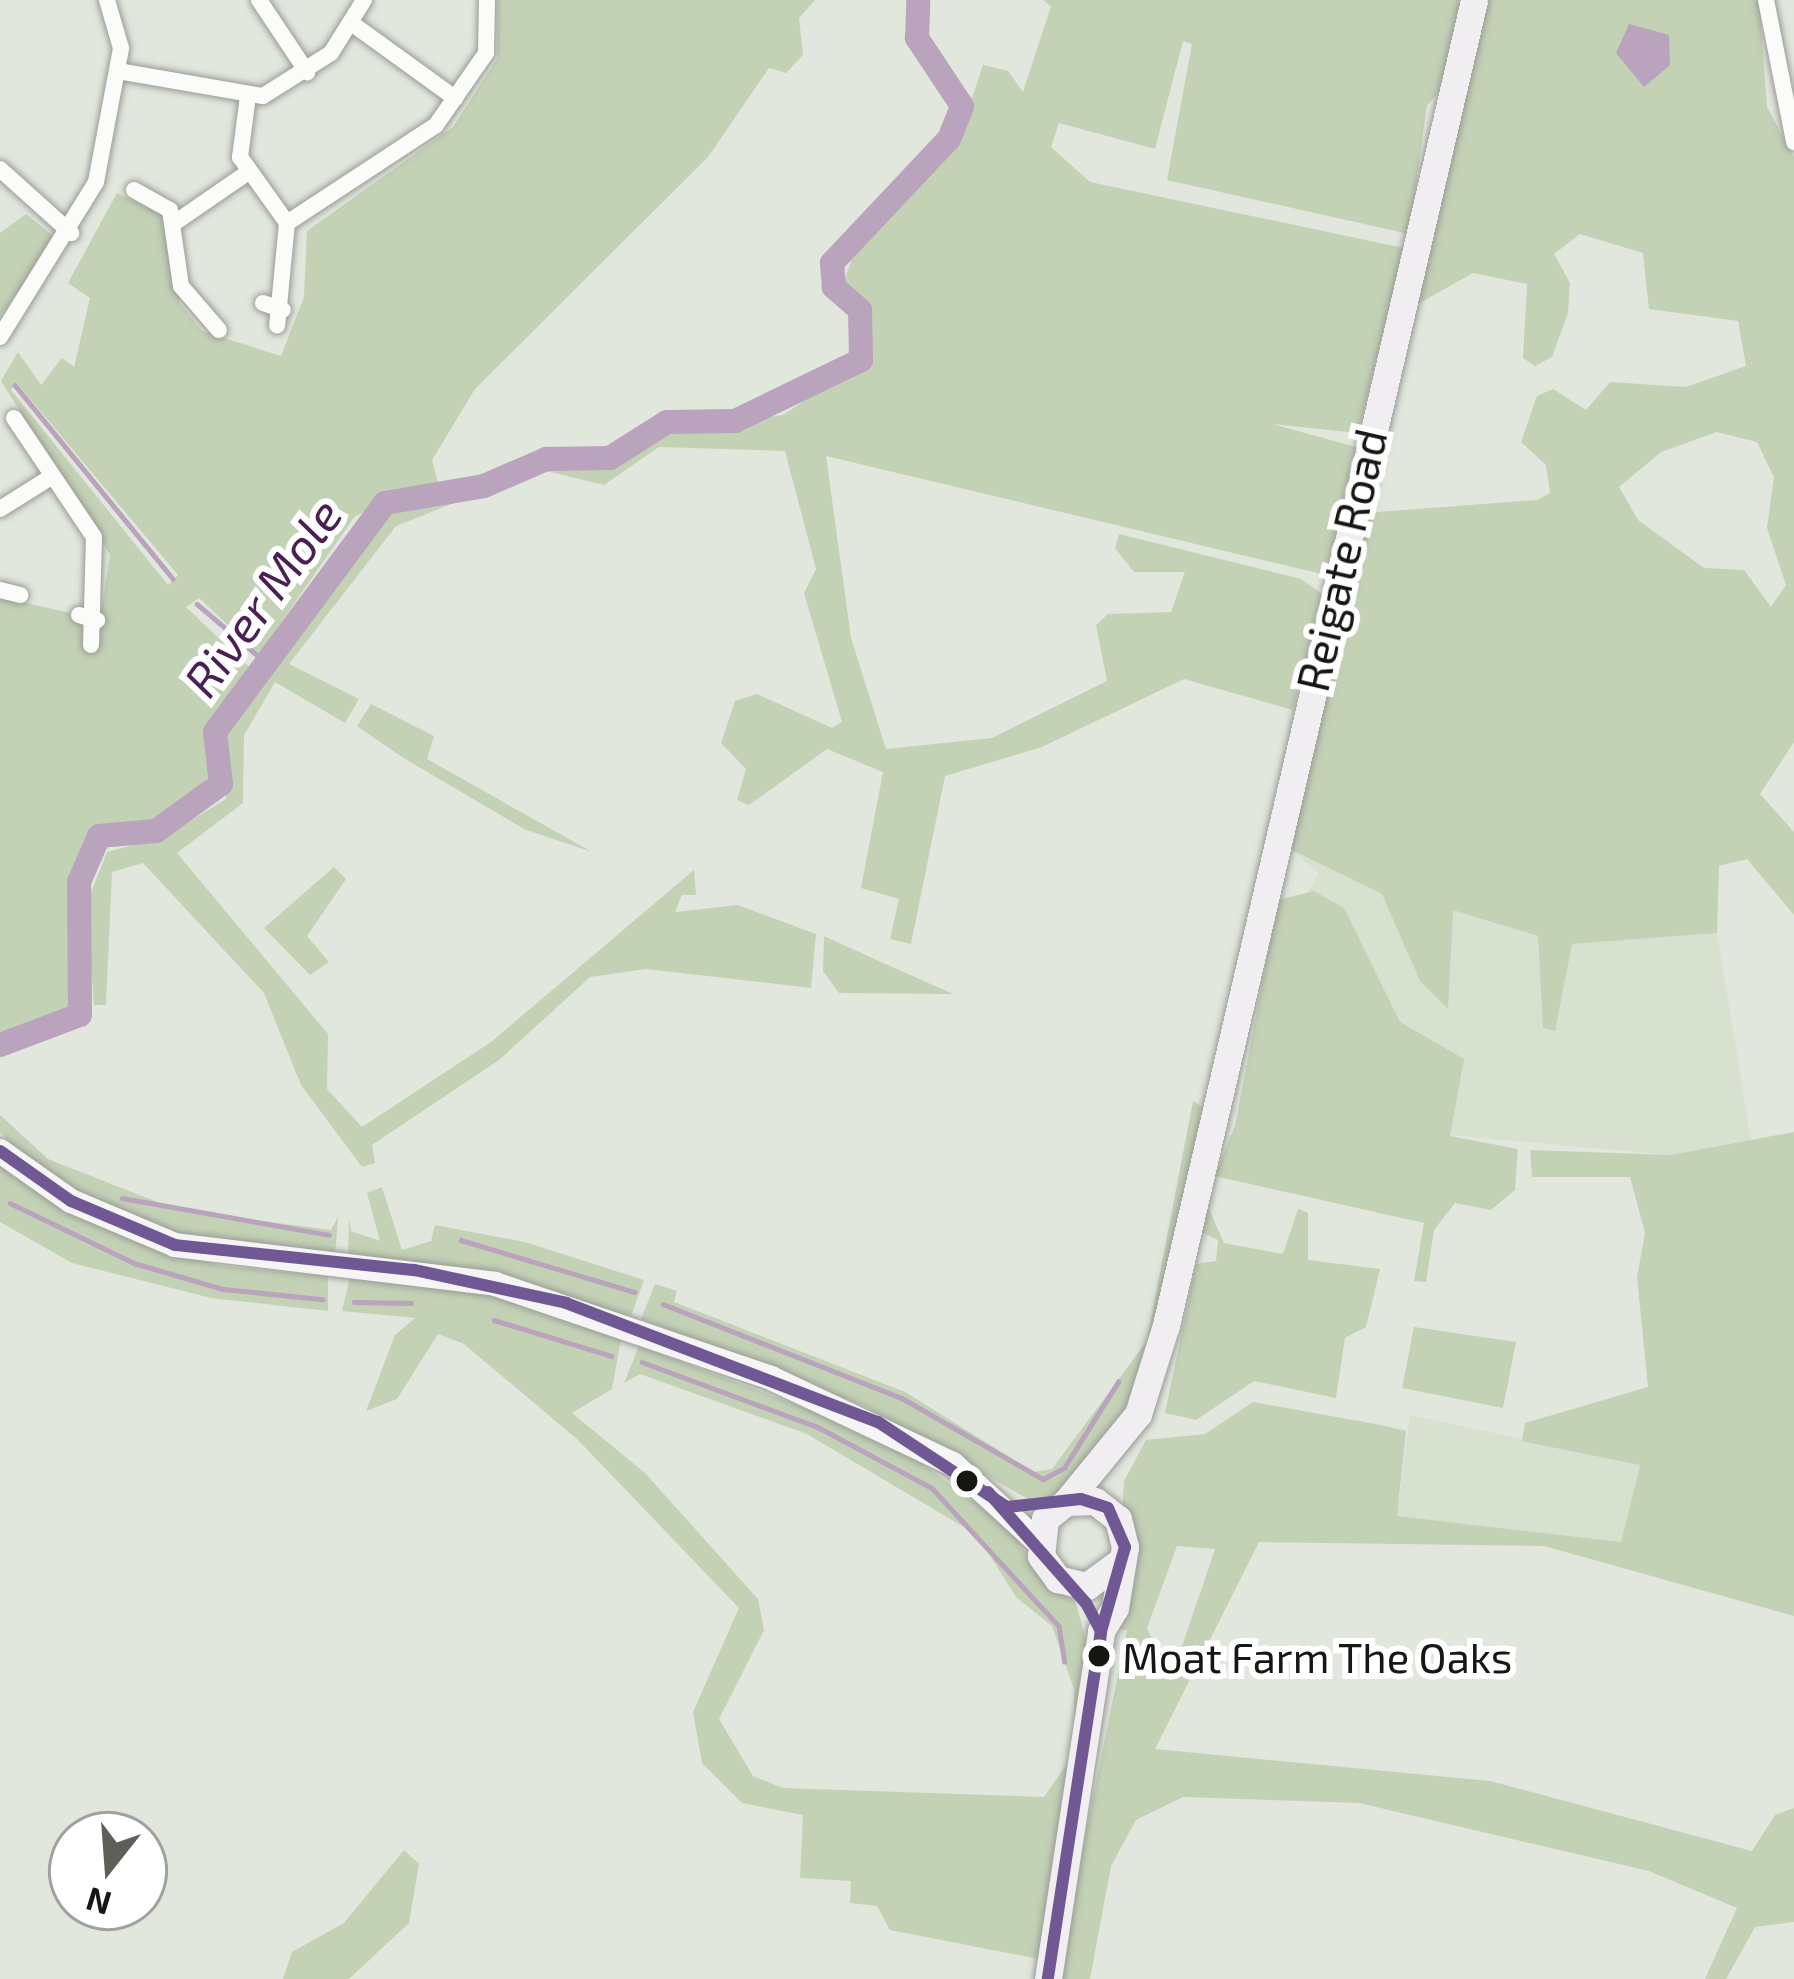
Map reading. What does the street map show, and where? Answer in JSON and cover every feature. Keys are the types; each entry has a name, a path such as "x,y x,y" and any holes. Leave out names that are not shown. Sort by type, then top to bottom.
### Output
{"main road":[{"name":"Reigate Road","path":"1060,1506 1107,1462 1138,1414 1166,1325 1474,0"},
{"path":"1048,1979 1101,1631 1121,1561 1124,1532 1108,1508 1107,1462"},
{"path":"1101,1631 1072,1585 1048,1569 1038,1542 1060,1506 1108,1508"},
{"path":"1072,1585 1101,1582 1121,1561"}],"street":[{"path":"0,337 71,233 96,182 118,71 107,0"},
{"path":"259,0 307,72"},
{"path":"118,71 248,96 307,72 354,25 364,0"},
{"path":"286,224 436,125 486,53 487,0"},
{"path":"1766,0 1794,142"},
{"path":"354,25 455,98"},
{"path":"248,96 248,173 286,224 280,318 263,302"},
{"path":"0,169 71,233"},
{"path":"173,224 248,173"},
{"path":"134,190 158,197 173,224 181,286 219,330"},
{"path":"14,418 94,537 88,618 92,646"},
{"path":"0,509 51,477"},
{"path":"0,590 20,595"},
{"path":"0,1150 71,1202 175,1245 435,1274 566,1303 878,1422 1007,1507 1038,1542"},
{"path":"1007,1507 1060,1506"}],"shaded area":[{"path":"497,0 815,0 799,18 803,55 786,73 769,68 708,157 475,389 432,460 438,482 355,516 259,654 199,598 186,607 250,668 209,722 215,771 160,823 100,828 82,846 70,877 74,1007 0,1034 0,597 75,614 95,653 110,555 1,381 18,352 41,385 62,358 74,367 90,298 68,283 117,193 164,216 180,304 202,331 281,356 304,297 307,231 453,127 497,59","holes":["16,382 178,575 168,585 11,390"]},
{"path":"1043,0 1463,0 1442,89 1427,105 1409,234 1167,180 1192,44 1183,41 1155,149 1059,123 1051,147 1090,182 1404,248 1358,433 1272,424 1356,447 1326,575 826,456 851,638 886,749 992,738 1107,681 1096,625 1108,614 1171,612 1185,572 1134,572 1115,548 1119,534 1301,579 1322,594 1293,710 1184,679 1042,747 945,776 911,944 890,939 899,899 861,888 883,772 827,749 749,805 737,800 746,769 721,743 735,701 757,694 832,728 842,722 804,593 816,569 785,451 659,447 604,485 542,470 620,465 655,433 783,415 873,355 869,308 844,281 857,245 956,146 983,65 1008,71 1023,92 1051,6"},
{"path":"1486,0 1759,0 1767,107 1794,157 1794,742 1760,794 1794,832 1794,915 1747,859 1719,866 1717,933 1572,944 1555,1031 1543,1028 1538,936 1453,910 1448,1009 1420,981 1382,894 1290,849 1364,513 1537,500 1550,493 1546,465 1521,442 1537,396 1553,389 1586,410 1610,382 1686,387 1746,366 1738,321 1649,309 1643,253 1580,234 1554,254 1570,283 1568,313 1552,357 1535,366 1523,358 1527,284 1473,273 1416,305","holes":["1717,432 1757,442 1774,477 1767,528 1786,585 1771,607 1744,570 1704,568 1638,520 1619,487 1661,452"]},
{"path":"1629,24 1669,35 1670,65 1644,87 1616,53"},
{"path":"26,214 57,239 0,316 0,233"},
{"path":"480,493 396,526 289,664 359,699 345,723 275,682 244,735 243,803 177,853 328,1034 327,1089 362,1127 491,1042 694,870 696,895 682,895 675,912 738,905 816,934 811,988 646,969 590,977 499,1060 372,1145 375,1163 362,1167 301,1085 264,993 143,863 112,872 106,1005 94,1005 86,905 107,852 166,836 226,799 226,728 387,509"},
{"path":"371,704 434,736 427,759 592,852 524,829 402,757 357,726"},
{"path":"1290,849 1572,944 1717,933 1751,1140 1671,1155 1450,1135 1431,1057 1291,921 1319,873"},
{"path":"334,867 346,879 307,936 329,962 310,975 264,928"},
{"path":"1314,891 1344,908 1400,1022 1464,1059 1450,1136 1518,1149 1515,1190 1491,1210 1455,1203 1434,1230 1426,1282 1414,1281 1424,1223 1214,1176 1235,1126 1278,900"},
{"path":"824,936 953,994 839,993 823,971"},
{"path":"1193,1101 1204,1108 1151,1356 1117,1429 1056,1499 1028,1499 865,1406 641,1319 655,1284 677,1291 674,1302 905,1392 1034,1472 1052,1469 1147,1341"},
{"path":"0,1115 48,1159 175,1209 331,1230 338,1217 335,1256 175,1239 45,1176 0,1132"},
{"path":"1794,1132 1794,1616 1544,1546 1259,1542 1155,1749 1490,1781 1752,1851 1775,1815 1794,1808 1794,1922 1755,1927 1726,1979 1705,1979 1737,1908 1649,1871 1359,1803 1183,1797 1136,1820 1111,1866 1090,1979 1056,1979 1127,1630 1116,1629 1124,1481 1146,1440 1205,1434 1253,1402 1381,1425 1406,1431 1397,1516 1621,1542 1640,1465 1522,1441 1525,1423 1648,1387 1637,1277 1645,1233 1630,1177 1532,1177 1530,1150 1671,1155","holes":["1177,1546 1215,1549 1177,1661 1159,1656 1147,1628"]},
{"path":"0,1160 135,1242 221,1266 328,1276 328,1311 211,1298 72,1263 0,1222"},
{"path":"382,1187 402,1250 431,1241 435,1225 525,1242 644,1280 631,1316 348,1257 349,1218 351,1231 380,1241 367,1193"},
{"path":"1208,1207 1224,1243 1283,1254 1298,1209 1308,1213 1308,1260 1380,1269 1366,1327 1345,1338 1336,1398 1254,1381 1196,1420 1165,1413 1196,1264 1216,1261 1218,1240 1201,1232"},
{"path":"350,1277 497,1295 622,1334 612,1389 572,1413 645,1473 758,1599 764,1630 719,1719 753,1776 783,1788 1044,1797 1074,1754 1074,1689 1052,1626 1016,1597 977,1535 807,1434 640,1374 624,1383 639,1346 888,1439 1010,1528 1045,1584 1075,1600 1087,1644 1083,1744 1039,1959 890,1930 877,1906 850,1903 851,1881 800,1878 803,1815 742,1803 702,1763 693,1712 739,1608 577,1439 464,1344 438,1334 397,1399 366,1411 395,1335 415,1318 342,1311"},
{"path":"1414,1327 1516,1342 1503,1408 1402,1388"},
{"path":"1410,1415 1640,1464 1621,1542 1397,1516"},
{"path":"404,1850 419,1864 409,1923 349,1979 283,1979 292,1952 344,1923"}],"waterway":[{"name":"River Mole","path":"0,1045 80,1015 79,882 99,836 156,831 221,784 215,732 385,503 484,486 546,459 610,458 667,422 735,421 861,360 860,310 834,287 832,263 949,139 962,106 917,38 918,0"},
{"path":"15,385 173,579"},
{"path":"197,604 263,660"},
{"path":"122,1198 329,1235"},
{"path":"10,1203 134,1263 223,1289 322,1299"},
{"path":"461,1240 634,1292"},
{"path":"354,1302 411,1303"},
{"path":"663,1304 902,1398 1043,1479 1064,1468 1118,1382"},
{"path":"494,1320 612,1356"},
{"path":"642,1362 818,1427 932,1488 1059,1626 1065,1662"}],"transit line":[{"path":"0,1151 71,1201 175,1245 414,1270 566,1303 878,1422 1007,1507 1081,1499 1108,1508 1125,1547 1101,1631 1048,1979"},
{"path":"988,1492 1086,1603 1101,1631 1098,1663"}],"place":[{"name":"Moat Farm The Oaks","path":"1099,1656"}]}
